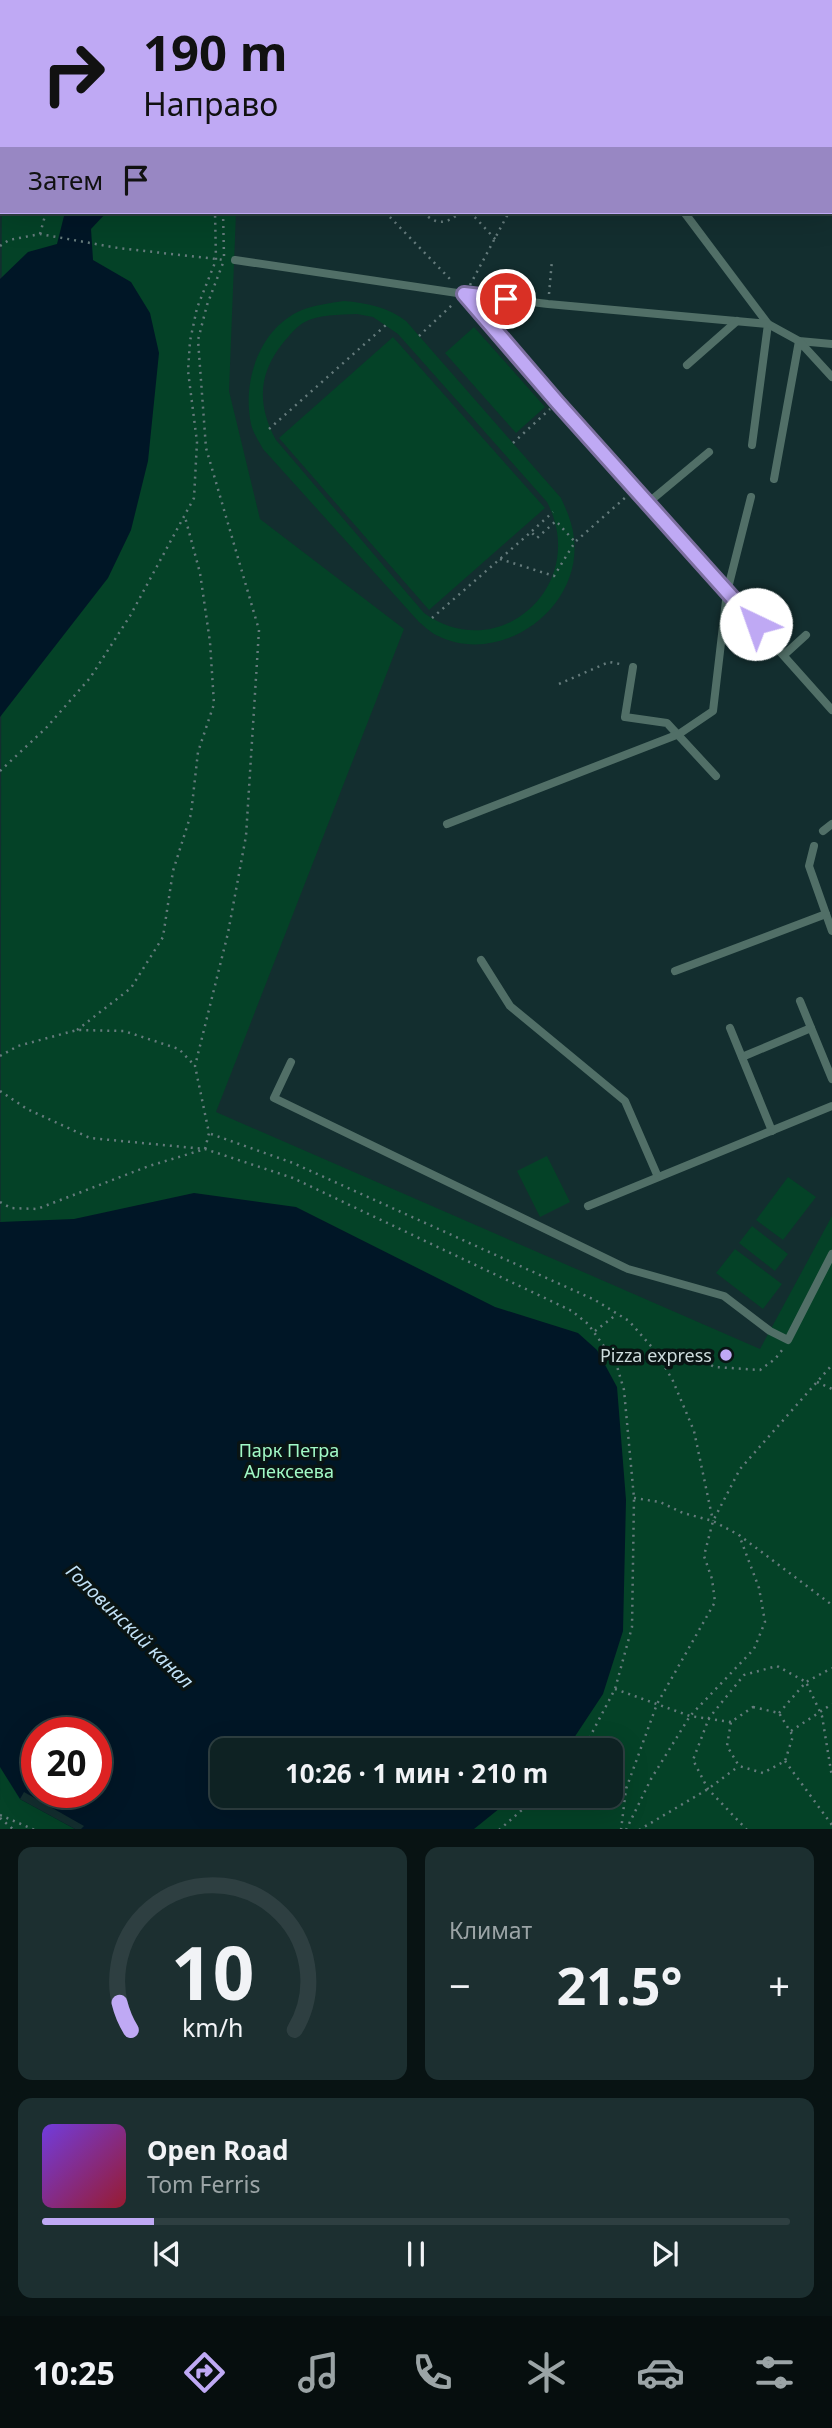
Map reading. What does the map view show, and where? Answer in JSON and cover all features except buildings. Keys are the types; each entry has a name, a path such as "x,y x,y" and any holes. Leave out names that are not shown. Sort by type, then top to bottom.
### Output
{"lane":[{"path":"686,214 768,324 752,445"},
{"path":"235,260 464,294 768,324 799,341 832,377"},
{"path":"464,294 832,709"},
{"path":"688,365 737,321"},
{"path":"799,341 832,344"},
{"path":"774,479 799,341"},
{"path":"649,502 709,452"},
{"path":"447,824 679,734 713,711 727,592 751,497"},
{"path":"784,655 806,635"},
{"path":"633,667 625,717 667,723 716,776"},
{"path":"824,831 832,824"},
{"path":"814,846 809,866 832,932"},
{"path":"675,971 826,914"},
{"path":"481,960 510,1006 625,1101 658,1177"},
{"path":"800,1001 832,1079"},
{"path":"730,1028 772,1130"},
{"path":"742,1057 811,1028"},
{"path":"291,1062 274,1098 628,1269 724,1296 770,1331 788,1340 832,1254"},
{"path":"588,1206 832,1106"}],"path":[{"path":"40,234 45,214"},
{"path":"0,771 46,728 90,678 130,616 194,498 197,442 188,371 190,341 197,308 216,260 215,214"},
{"path":"205,1149 209,1133 195,1066 228,933 246,836 260,630 206,448 198,340 207,305 224,260 223,214"},
{"path":"387,214 464,294"},
{"path":"425,214 438,223 452,220 459,214"},
{"path":"472,214 496,240"},
{"path":"419,336 464,294 508,214"},
{"path":"0,246 9,240 40,234 118,248 224,260"},
{"path":"548,304 552,260"},
{"path":"269,429 386,325"},
{"path":"513,443 557,402"},
{"path":"500,559 554,576 575,542 636,488"},
{"path":"432,618 553,512"},
{"path":"77,1030 131,988 163,937 173,871 191,814 198,752 214,704 210,642 202,587 186,517"},
{"path":"531,532 537,538 556,521 575,542"},
{"path":"559,684 609,662 633,667"},
{"path":"0,1056 18,1046 77,1030 124,1031 179,1049 195,1066"},
{"path":"0,1091 27,1110 90,1138 205,1149 293,1178 572,1311 595,1332 616,1363 624,1390 634,1498 632,1627 615,1689 589,1738"},
{"path":"209,1133 293,1163 595,1300 629,1321 657,1353 673,1381 694,1431 713,1521"},
{"path":"0,1202 11,1208 37,1209 205,1149"},
{"path":"595,1332 617,1314"},
{"path":"657,1353 681,1352 715,1367 760,1370 775,1359 788,1340"},
{"path":"623,1829 626,1789 657,1704 715,1602 712,1580 704,1556 713,1521 740,1469 832,1365"},
{"path":"817,1382 832,1389"},
{"path":"634,1498 660,1502 683,1513 713,1521 739,1535 832,1605"},
{"path":"623,1829 690,1716 754,1649 765,1622 759,1588 739,1535"},
{"path":"747,1829 708,1789 693,1760 709,1718 744,1675 777,1666 806,1682 820,1712 832,1777"},
{"path":"779,1713 806,1682 832,1668"},
{"path":"615,1689 690,1716 731,1722 753,1707 779,1713 793,1736 785,1761 764,1773 739,1766 727,1746 731,1722"},
{"path":"791,1731 832,1704"},
{"path":"785,1761 832,1825"},
{"path":"639,1829 708,1789 739,1766"},
{"path":"499,1829 524,1808"},
{"path":"0,1816 14,1829"},
{"path":"0,1816 35,1829"}],"green space":[{"name":"Парк Петра Алексеева","path":"2,214 236,214 229,391 260,519 404,629 216,1112 760,1349 832,1216 832,1829 0,1829"},
{"path":"344,301 376,306 406,321 561,498 574,539 573,565 565,588 551,609 532,626 510,638 486,644 461,643 434,634 419,622 263,449 252,427 249,391 257,358 265,343 287,318 302,310","holes":["357,314 373,317 398,334 547,502 557,533 556,562 547,588 530,609 507,623 481,630 453,627 424,613 276,440 270,427 263,402 265,378 275,355 292,332 303,323 322,316"]},
{"path":"474,327 545,407 516,433 445,353"},
{"path":"393,337 545,508 429,610 279,438"},
{"path":"547,1156 570,1202 540,1217 517,1171"},
{"path":"788,1177 816,1197 783,1240 756,1220"},
{"path":"752,1226 788,1254 775,1271 739,1243"},
{"path":"735,1249 782,1284 763,1309 716,1273"}],"water":[{"path":"64,214 105,214 91,229 93,260 131,282 150,313 159,353 148,461 131,530 108,578 0,717 0,279 28,252 57,244"},
{"name":"Головинский канал","path":"194,1193 296,1207 495,1307 578,1333 597,1350 617,1387 626,1500 623,1631 603,1694 574,1738 210,1738 210,1808 500,1808 474,1829 75,1829 36,1808 112,1808 112,1717 21,1717 20,1799 0,1767 0,1222 74,1219"}],"pier":[{"path":"36,1808 52,1808 84,1826 75,1829"}],"place":[{"name":"Pizza express","path":"726,1355"}],"route":[{"path":"506,299 464,294 756,624"}]}
